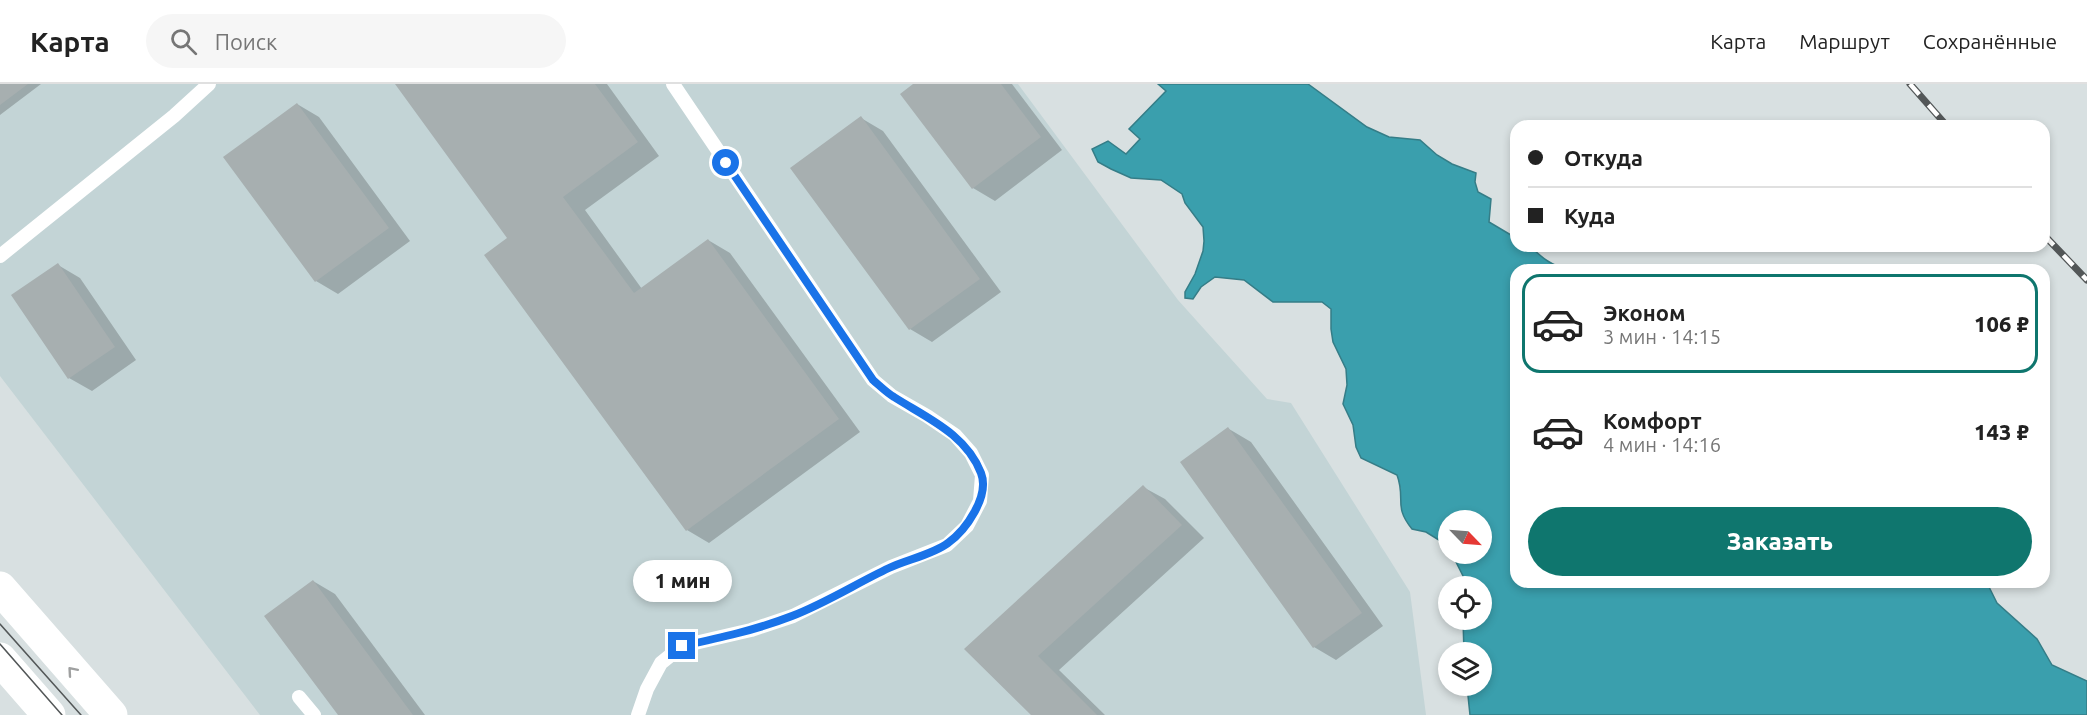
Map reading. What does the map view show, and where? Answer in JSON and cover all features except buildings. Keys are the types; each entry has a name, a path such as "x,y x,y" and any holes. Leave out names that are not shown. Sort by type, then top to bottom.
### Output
{"main road":[{"path":"0,588 111,715"},
{"path":"0,659 49,715"}],"lane":[{"path":"0,256 174,116 208,84"},
{"path":"638,715 647,689 661,663 682,646 751,630 793,616 891,567 947,544 966,526 980,501 982,476 971,453 955,435 892,396 873,380 673,84"},
{"path":"299,697 314,715"}],"shaded area":[{"path":"0,84 1018,84 1178,300 1267,399 1291,403 1410,592 1426,715 260,715 0,376"}],"water":[{"path":"1158,84 1308,84 1367,127 1389,137 1420,140 1452,164 1476,173 1475,182 1478,192 1491,199 1489,222 1510,234 1510,252 1537,252 1553,264 1510,264 1510,588 1990,588 1997,603 2037,639 2052,665 2087,681 2087,715 1470,715 1468,696 1492,696 1492,642 1464,642 1463,630 1492,630 1492,576 1463,576 1457,564 1492,564 1492,510 1438,510 1438,539 1426,532 1412,529 1401,508 1397,475 1361,458 1356,447 1353,425 1343,404 1347,385 1346,369 1333,342 1331,309 1322,302 1273,302 1244,280 1215,277 1201,287 1193,299 1185,298 1185,292 1195,274 1203,251 1203,227 1185,203 1182,194 1161,180 1131,178 1111,169 1098,162 1092,149 1108,141 1126,154 1140,139 1129,129 1166,91"}],"tram line":[{"path":"0,624 81,715"},
{"path":"0,644 62,715"}],"railway":[{"path":"1910,84 1942,120"},
{"path":"2050,241 2087,280"}],"route":[{"path":"682,646 751,630 793,616 891,567 947,544 966,526 980,501 982,476 971,453 955,435 892,396 873,380 726,163"}]}
